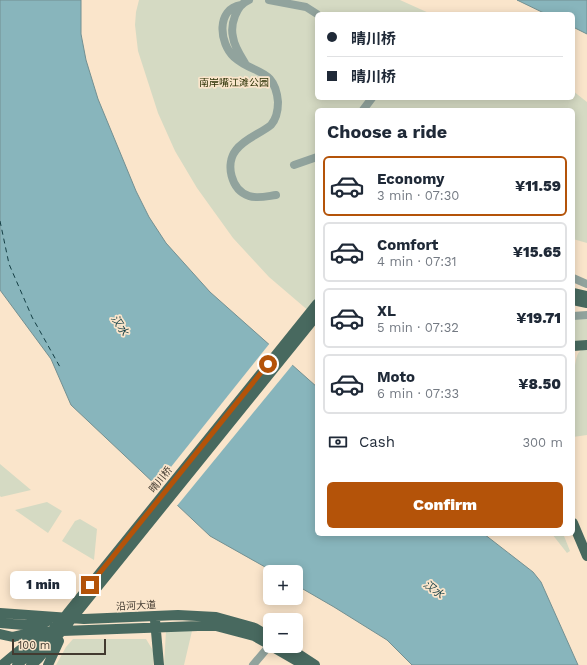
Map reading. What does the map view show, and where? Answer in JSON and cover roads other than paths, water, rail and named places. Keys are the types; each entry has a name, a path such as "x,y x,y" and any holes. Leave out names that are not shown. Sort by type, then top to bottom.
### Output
{"main road":[{"path":"575,293 587,296"},
{"path":"575,300 587,303"},
{"name":"晴川桥","path":"17,665 42,642 90,585 315,306"},
{"name":"晴川桥","path":"31,665 38,659 65,627 315,317"},
{"path":"575,346 587,345"},
{"path":"575,528 587,556"},
{"path":"0,623 24,625 36,624 51,620 90,585"},
{"name":"沿河大道","path":"0,613 84,619 178,615 216,617 255,628 263,632"},
{"path":"155,616 159,665"},
{"path":"2,665 43,632 57,618"},
{"path":"13,637 43,632 216,626 254,636 263,641"},
{"path":"48,665 65,627"},
{"path":"40,665 52,650 72,633 80,630"},
{"path":"0,634 13,637 21,642 21,650"},
{"path":"284,653 304,665"},
{"path":"296,653 314,665"}],"street":[{"path":"249,0 241,5 229,9 224,18 223,32 231,46 235,58 270,79 275,89 278,111 274,122 271,125 248,139 235,151 231,162 232,178 238,188 248,196 257,197 276,195"},
{"path":"269,0 306,7 315,13"},
{"path":"294,165 315,158"},
{"path":"575,279 587,284"},
{"path":"575,316 587,315"},
{"path":"253,665 263,653"}],"water":[{"name":"汉水","path":"0,0 81,0 81,34 86,60 98,99 136,191 149,217 166,243 210,292 315,385 315,536 487,536 533,572 541,582 578,665 412,665 387,640 303,589 303,565 263,566 210,536 71,405 51,359 0,290"},
{"path":"517,0 587,0 587,34 575,28 575,12 542,12"}],"park label":[{"name":"南岸嘴江滩公园","path":"234,82"}]}
